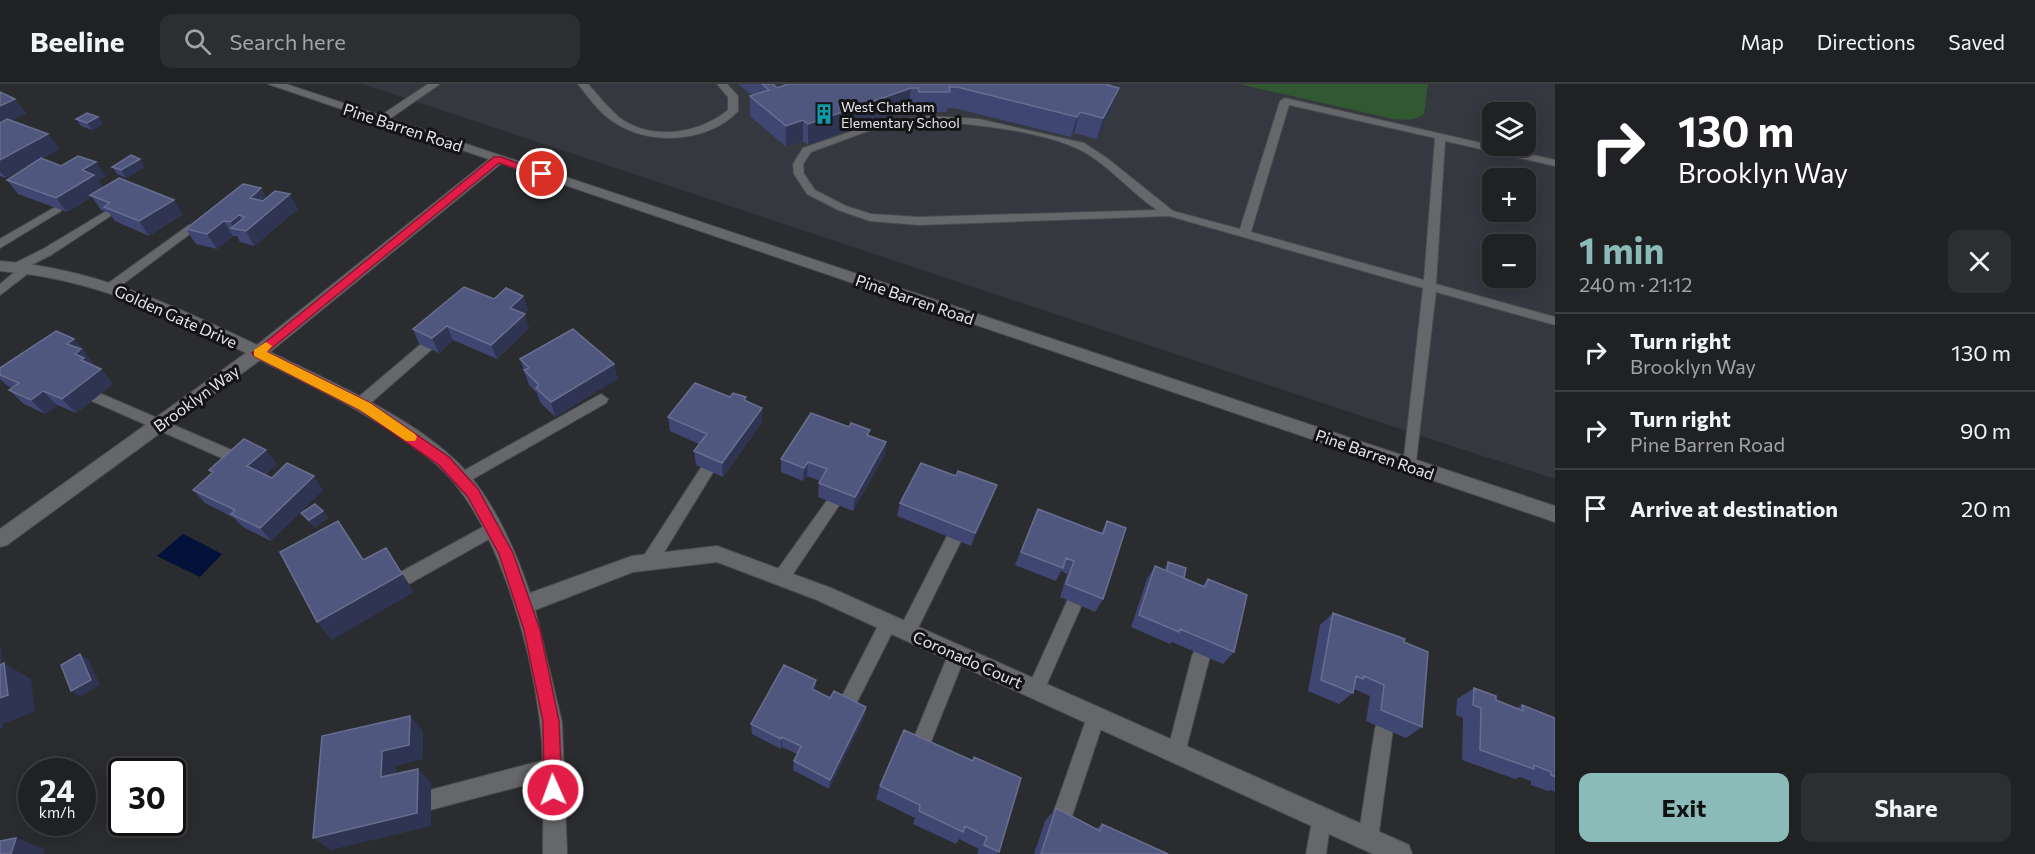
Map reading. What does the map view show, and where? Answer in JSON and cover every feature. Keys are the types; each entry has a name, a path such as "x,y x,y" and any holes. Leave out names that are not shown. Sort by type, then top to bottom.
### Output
{"street":[{"name":"Pine Barren Road","path":"274,84 1555,514"},
{"name":"Brooklyn Way","path":"0,539 258,353 498,159"},
{"name":"Golden Gate Drive","path":"15,267 111,287 206,327 360,404 444,461 461,479 473,493 506,553 532,630 551,721 555,854"},
{"name":"Coronado Court","path":"524,605 632,564 717,554 824,594 1400,854"}],"lane":[{"path":"381,120 435,84"},
{"path":"583,84 623,124 636,129 669,135 704,128 728,117 733,111 733,96 722,84"},
{"path":"1244,235 1285,101 1555,163"},
{"path":"1169,213 919,221 870,217 842,208 811,192 800,174 798,164 807,150 874,127 914,120 984,121 1080,145 1102,157 1148,201 1169,213 1555,321"},
{"path":"1410,466 1430,285 1440,136"},
{"path":"0,244 57,208"},
{"path":"0,291 15,267 47,252 108,213"},
{"path":"111,287 189,229 209,233"},
{"path":"360,404 426,347"},
{"path":"97,397 245,462"},
{"path":"461,479 601,399"},
{"path":"650,562 707,470"},
{"path":"781,578 833,503"},
{"path":"405,578 492,529"},
{"path":"845,708 954,539"},
{"path":"1036,689 1075,603"},
{"path":"917,752 957,654"},
{"path":"1176,753 1201,656"},
{"path":"1058,828 1096,717"},
{"path":"1368,839 1384,729"},
{"path":"430,800 552,768"},
{"path":"1316,854 1321,818"}],"shaded area":[{"path":"363,84 1555,84 1555,479 1455,447"}],"green space":[{"path":"1239,84 1428,84 1424,114 1405,120"}],"water":[{"path":"183,534 222,554 200,577 157,556"}],"building":[{"path":"762,84 773,84 777,88 788,84 1108,84 1119,88 1103,118 1080,112 1077,117 957,87 949,87 950,92 919,92 918,88 911,88 808,124 803,120 786,126 750,96 769,90"},
{"path":"0,92 15,99 0,106"},
{"path":"87,113 98,117 87,123 76,119"},
{"path":"7,119 48,134 0,160 0,123"},
{"path":"131,155 140,159 121,170 112,167"},
{"path":"78,156 96,162 82,170 94,175 56,198 7,180 41,158 61,166"},
{"path":"119,178 174,200 139,221 104,207 110,203 90,195"},
{"path":"243,184 261,188 250,198 263,201 275,191 290,194 246,231 231,228 245,217 239,215 230,222 224,221 207,234 186,229"},
{"path":"464,287 494,299 506,288 523,296 510,308 525,314 491,345 447,326 432,338 413,329"},
{"path":"573,329 614,364 551,402 536,388 539,385 524,370 529,368 520,359"},
{"path":"56,331 74,339 67,344 81,349 75,354 84,358 81,360 101,369 62,399 43,391 31,400 9,390 19,383 0,375 0,368"},
{"path":"695,383 730,397 733,393 746,397 744,400 762,408 722,463 694,451 707,434 668,417"},
{"path":"811,413 849,427 851,423 870,430 867,435 886,442 855,497 819,483 827,469 808,462 804,468 781,459"},
{"path":"244,439 266,450 247,466 272,478 287,463 314,476 260,528 231,514 235,510 193,490 213,472 209,470"},
{"path":"921,463 956,476 958,471 997,485 975,533 900,503"},
{"path":"315,504 323,511 309,520 301,513"},
{"path":"1038,509 1103,534 1107,521 1126,528 1103,599 1066,584 1074,561 1066,558 1063,568 1021,552"},
{"path":"338,521 363,560 386,548 402,574 317,622 280,552"},
{"path":"1168,562 1186,568 1184,578 1167,571"},
{"path":"1155,566 1205,587 1208,579 1247,595 1234,652 1180,629 1179,632 1139,615"},
{"path":"1333,613 1405,639 1404,642 1428,652 1422,727 1381,710 1384,685 1364,676 1363,679 1356,676 1353,693 1321,680"},
{"path":"80,654 91,680 71,691 61,665"},
{"path":"4,663 8,695 0,698 0,665"},
{"path":"784,665 816,680 812,689 830,698 834,691 866,707 830,780 794,761 801,746 751,724"},
{"path":"1474,688 1496,696 1496,700 1523,711 1522,705 1555,718 1555,777 1551,775 1551,772 1534,765 1534,769 1480,750 1481,708 1473,705"},
{"path":"410,716 409,745 382,751 381,777 418,769 417,813 313,838 322,736"},
{"path":"904,730 973,761 974,757 1021,778 999,852 984,845 987,837 965,826 963,832 919,811 920,805 880,786"},
{"path":"1056,808 1100,831 1102,824 1168,854 1041,854"},
{"path":"16,838 11,854 0,854 0,841"}],"slow traffic":[{"path":"266,346 258,353 365,406 410,437"}],"place":[{"name":"West Chatham Elementary School","path":"824,114"}],"route":[{"path":"542,174 498,159 258,353 365,406 444,461 473,493 506,553 532,630 551,721 553,790"}]}
